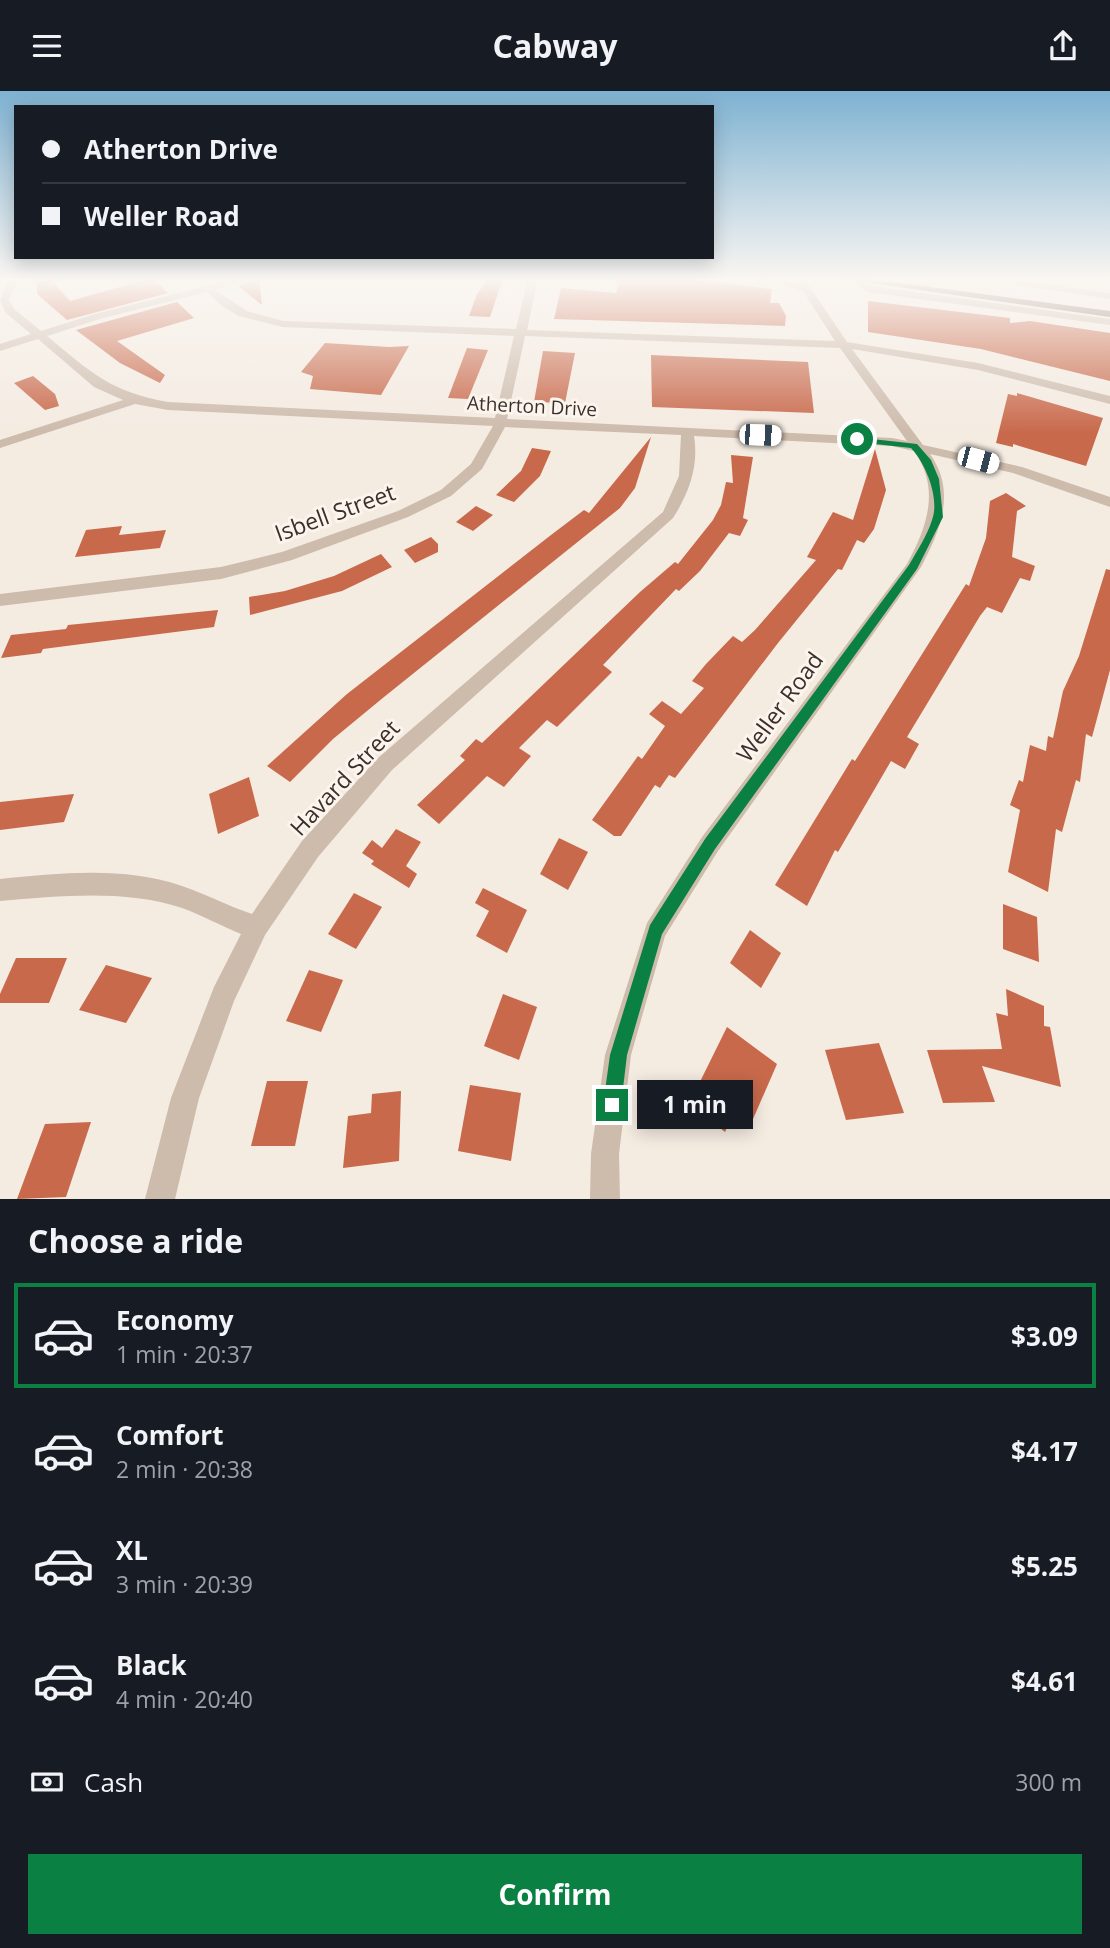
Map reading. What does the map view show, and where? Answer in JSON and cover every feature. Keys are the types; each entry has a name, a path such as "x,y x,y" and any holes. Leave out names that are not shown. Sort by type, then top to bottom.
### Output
{"street":[{"name":"Atherton Drive","path":"33,330 98,384 134,400 168,406 869,440 914,446 1017,470 1110,502"},
{"path":"0,348 56,330"},
{"path":"419,330 843,345 902,351 998,369 1110,400"},
{"name":"Isbell Street","path":"0,600 221,573 286,556 403,514 446,492 477,466 500,424 522,330"},
{"name":"Weller Road","path":"605,1199 605,1154 618,1055 655,930 710,844 913,567 938,517 935,479 927,460 914,446 833,330"},
{"path":"0,444 134,400"},
{"name":"Havard Street","path":"160,1199 185,1098 223,996 257,927 310,849 385,764 668,515 681,496 687,467 687,432"},
{"path":"0,890 54,884 122,887 180,897 230,919 257,927"}],"building":[{"path":"76,330 155,330 117,341 165,375 160,383 120,363"},
{"path":"868,330 1088,330 1110,333 1110,381 981,349 868,332"},
{"path":"325,343 409,346 381,395 310,389 313,376 301,372"},
{"path":"467,348 488,350 468,399 448,398"},
{"path":"543,351 575,353 565,403 534,402"},
{"path":"651,355 808,362 814,413 652,407"},
{"path":"33,376 55,394 59,406 45,410 14,383"},
{"path":"1017,393 1103,418 1086,466 1013,444 1013,447 996,443 1008,394 1017,396"},
{"path":"651,437 635,488 620,508 333,739 290,782 267,766 347,694 584,510 589,513"},
{"path":"532,448 551,451 540,476 514,502 496,495 521,471"},
{"path":"875,449 886,490 874,529 864,543 857,540 842,570 838,569 778,643 675,778 669,775 660,788 655,785 621,836 614,836 592,820 638,756 642,759 665,726 649,714 662,701 681,714 704,688 692,681 706,664 733,636 742,642 755,630 816,560 807,557 833,512 853,520"},
{"path":"731,455 753,457 743,518 748,520 740,536 729,533 700,571 679,591 676,589 603,665 612,672 557,727 547,720 519,748 531,756 504,787 487,776 439,824 417,805 465,760 460,756 476,739 482,743 640,592 675,562 678,564 713,520 721,505 726,482 733,483"},
{"path":"1006,493 1026,506 1017,511 1012,557 1035,566 1030,581 1020,578 1002,613 987,607 980,616 907,737 919,744 905,769 891,761 838,852 835,850 807,906 775,885 852,759 855,761 966,584 969,586 986,538 990,501"},
{"path":"476,506 493,515 473,531 456,522"},
{"path":"122,526 119,535 166,530 160,548 75,557 86,530"},
{"path":"431,537 438,544 438,552 415,563 404,550"},
{"path":"381,554 392,567 342,591 250,615 249,597 285,591 334,576"},
{"path":"1106,569 1110,570 1110,670 1092,737 1086,734 1080,782 1076,780 1062,832 1056,829 1048,892 1008,872 1020,810 1010,805 1019,780 1023,782 1030,745 1046,751 1048,736 1053,738 1063,691 1079,656"},
{"path":"218,610 214,627 43,649 41,653 1,658 11,635 66,629 68,625"},
{"path":"249,777 259,816 218,834 209,794"},
{"path":"74,794 64,822 0,830 0,802"},
{"path":"396,829 421,842 406,866 417,874 409,888 371,864 374,861 362,853 372,840 382,848"},
{"path":"559,838 588,852 568,890 540,874"},
{"path":"483,888 527,910 507,953 476,936 489,911 475,903"},
{"path":"354,893 382,907 356,949 328,934"},
{"path":"1003,904 1037,917 1039,962 1003,949"},
{"path":"750,930 781,953 761,988 730,963"},
{"path":"16,958 67,958 49,1003 0,1003 0,994"},
{"path":"106,965 152,978 126,1023 79,1010"},
{"path":"309,970 343,980 321,1032 286,1021"},
{"path":"1006,989 1044,1006 1044,1026 1050,1027 1061,1087 982,1066 995,1102 943,1103 927,1050 1002,1049 996,1013 1008,1016"},
{"path":"503,994 537,1007 519,1060 484,1046"},
{"path":"727,1027 777,1064 750,1126 734,1113 725,1132 689,1104"},
{"path":"879,1043 904,1113 846,1120 825,1050"},
{"path":"267,1081 308,1081 295,1146 251,1146"},
{"path":"470,1085 521,1093 511,1161 458,1151"},
{"path":"401,1091 399,1161 343,1168 348,1116 371,1113 372,1094"},
{"path":"91,1122 66,1197 17,1199 45,1124"}],"route":[{"path":"612,1105 618,1055 655,930 710,844 913,567 938,517 935,479 927,460 914,446 857,439"}]}
